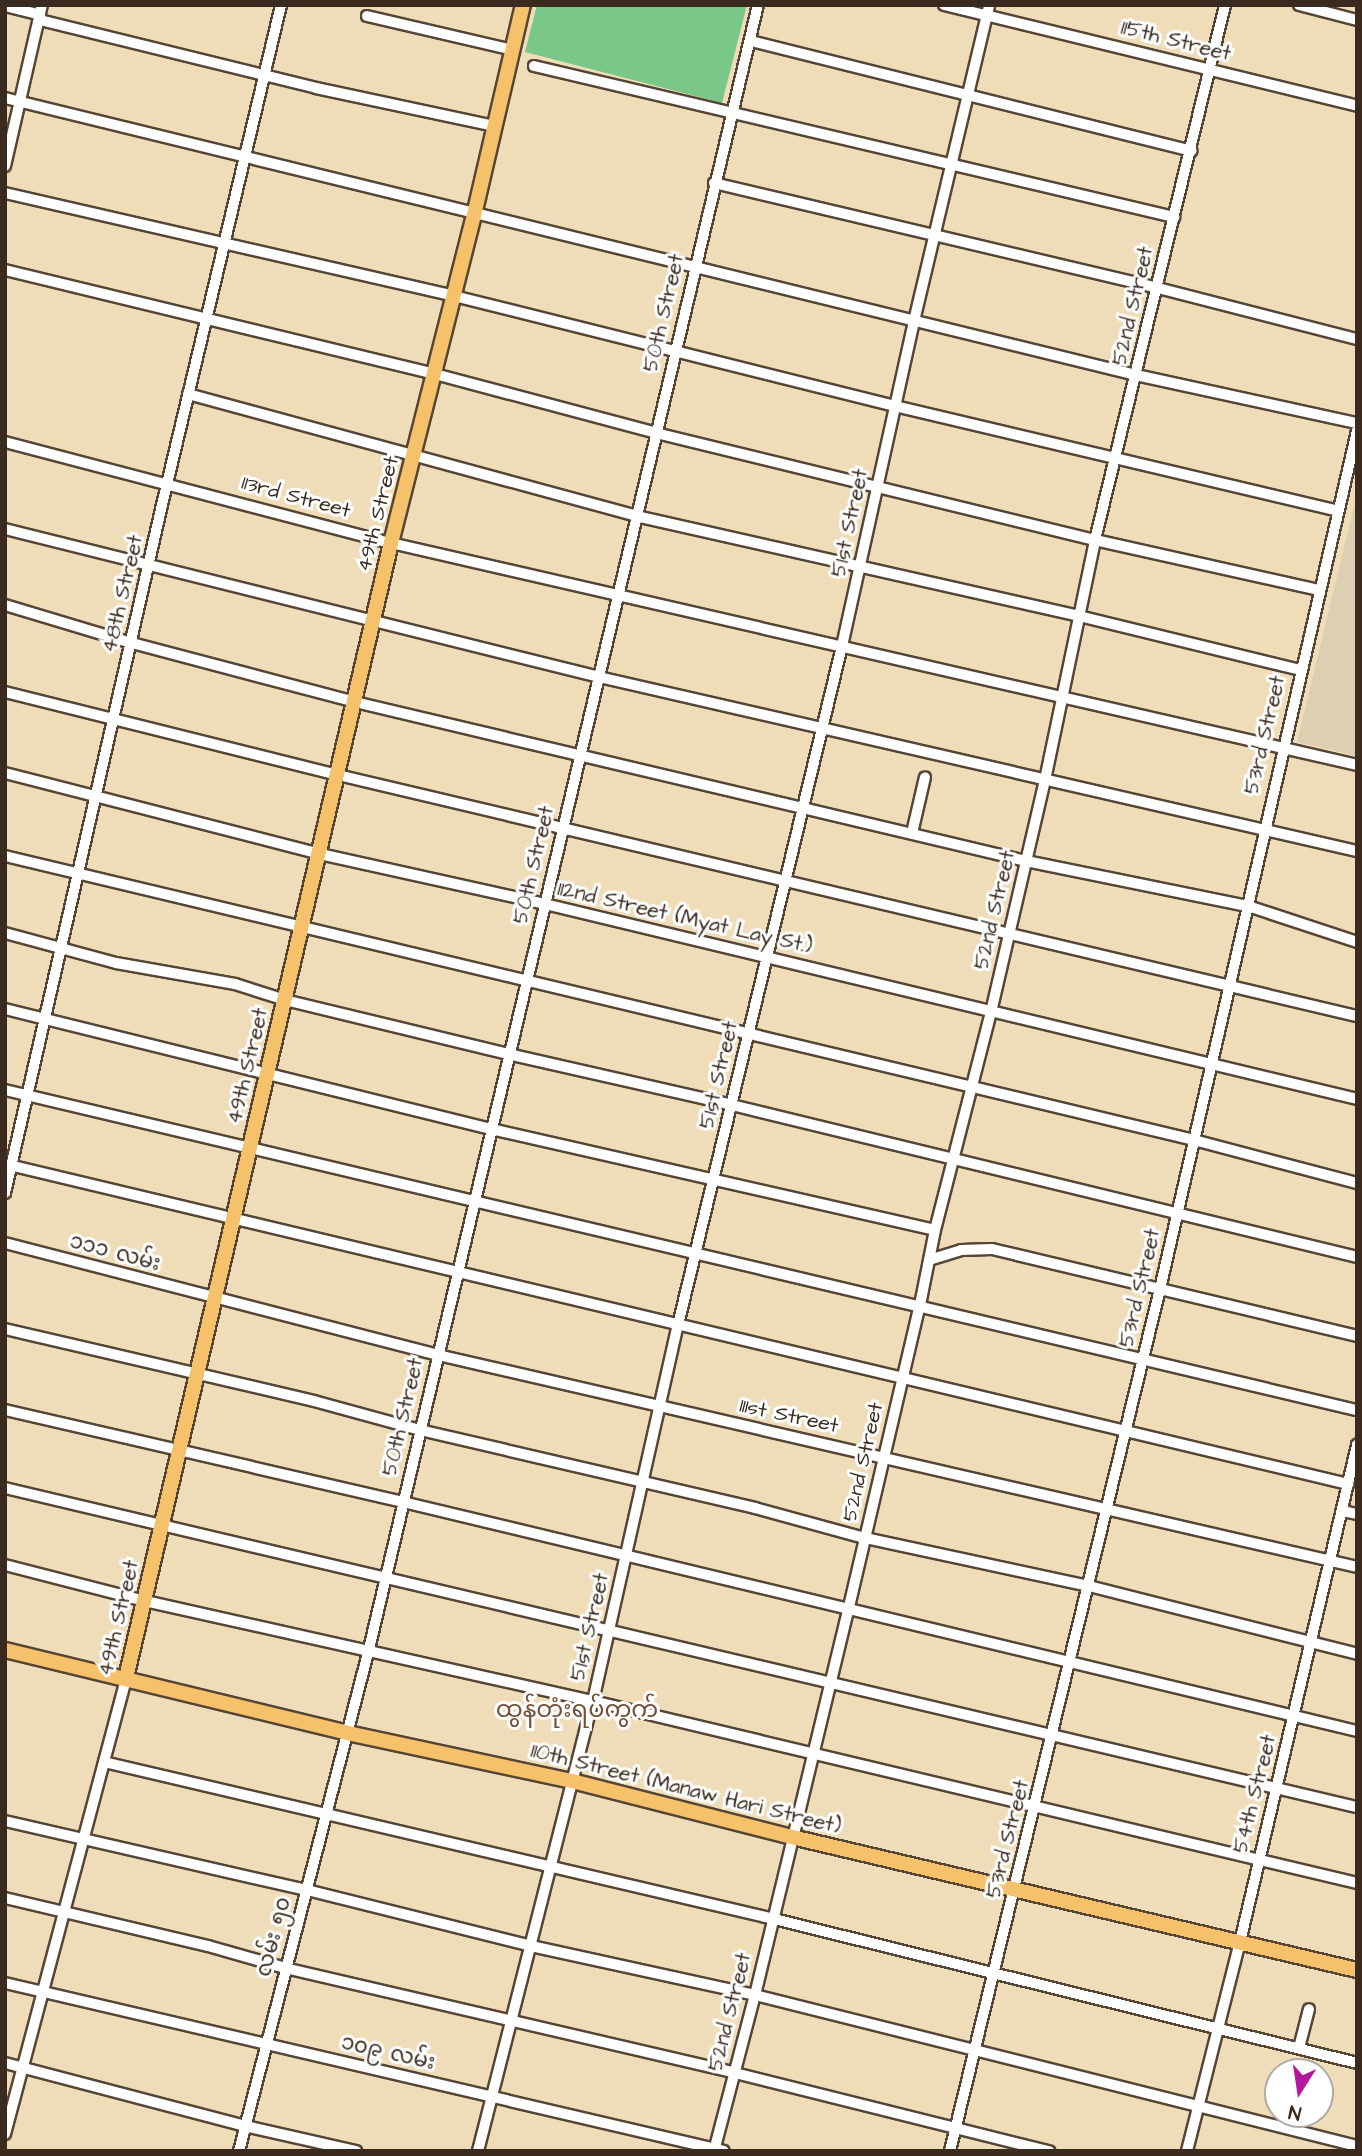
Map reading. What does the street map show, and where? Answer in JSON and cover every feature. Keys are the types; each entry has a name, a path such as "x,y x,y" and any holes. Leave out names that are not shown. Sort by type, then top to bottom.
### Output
{"main road":[{"name":"49th Street","path":"126,1678 391,543 435,374 523,5"},
{"name":"110th Street (Manaw Hari Street)","path":"5,1650 348,1733 572,1781 792,1837 1357,1970"}],"street":[{"name":"48th Street","path":"5,1193 9,1165 30,1097 113,719 281,5"},
{"name":"50th Street","path":"348,1733 758,5"},
{"name":"115th Street","path":"944,5 988,10 1357,106"},
{"name":"52nd Street","path":"717,2150 831,1683 920,1306 935,1230 991,1012 1045,780 1095,540 1226,5"},
{"path":"1299,5 1357,20"},
{"path":"5,6 266,76 495,126"},
{"name":"51st Street","path":"478,2151 593,1701 678,1325 698,1252 842,646 933,236 988,10"},
{"path":"5,166 41,14"},
{"path":"367,16 513,50"},
{"path":"751,41 1191,151"},
{"path":"534,66 1174,217"},
{"path":"5,98 1136,375 1357,424"},
{"path":"714,183 1158,288 1357,339"},
{"path":"5,193 454,296 895,406 1117,456 1338,511"},
{"path":"5,270 209,318 656,433 1095,540 1319,590"},
{"path":"188,394 636,516 1079,616 1300,670"},
{"name":"53rd Street","path":"950,2151 1054,1736 1160,1289 1248,906 1263,829 1357,431"},
{"name":"113rd Street","path":"5,442 168,482 391,543 618,593 1357,765"},
{"path":"5,529 599,677 822,726 1357,851"},
{"path":"5,605 132,643 355,702 803,805 1026,861 1248,906 1357,942"},
{"path":"5,692 338,775 1357,1016"},
{"name":"112nd Street (Myat Lay St.)","path":"5,773 320,854 545,904 1357,1099"},
{"path":"912,832 925,777"},
{"path":"5,856 1194,1140 1357,1183"},
{"path":"5,933 64,946 116,963 235,984 285,1000 732,1105 953,1161 1357,1257"},
{"path":"5,1010 268,1072 491,1129 935,1230"},
{"path":"5,1090 475,1199 1357,1410"},
{"path":"9,1165 901,1378 1351,1478"},
{"name":"၁၁၁ လမ်း","path":"5,1243 214,1300"},
{"path":"929,1260 961,1250 992,1249 1357,1336"},
{"name":"111st Street","path":"214,1300 661,1408 1357,1567"},
{"path":"5,1329 314,1401 420,1430 865,1538 1089,1586 1357,1654"},
{"path":"5,1410 180,1449 1357,1731"},
{"name":"54th Street","path":"1187,2151 1240,1942 1357,1446"},
{"path":"5,1488 1357,1807"},
{"path":"1342,1511 1357,1514"},
{"path":"5,1565 145,1601 593,1701 1357,1883"},
{"name":"49th Street","path":"5,2134 126,1678"},
{"name":"လမ်း ၅၀","path":"239,2151 348,1733"},
{"path":"104,1762 327,1812 551,1868 774,1919 1357,2063"},
{"path":"5,1821 306,1890 531,1946 755,1996 1357,2146"},
{"path":"5,1898 1048,2151"},
{"name":"၁၀၉ လမ်း","path":"5,1983 717,2150"},
{"path":"1299,2048 1309,2009"},
{"path":"5,2063 246,2126 356,2151"}],"shaded area":[{"path":"1357,494 1357,756 1297,742"}],"green space":[{"path":"537,5 747,5 722,103 525,52"}],"district":[{"name":"ထွန်တုံးရပ်ကွက်","path":"577,1711"}]}
